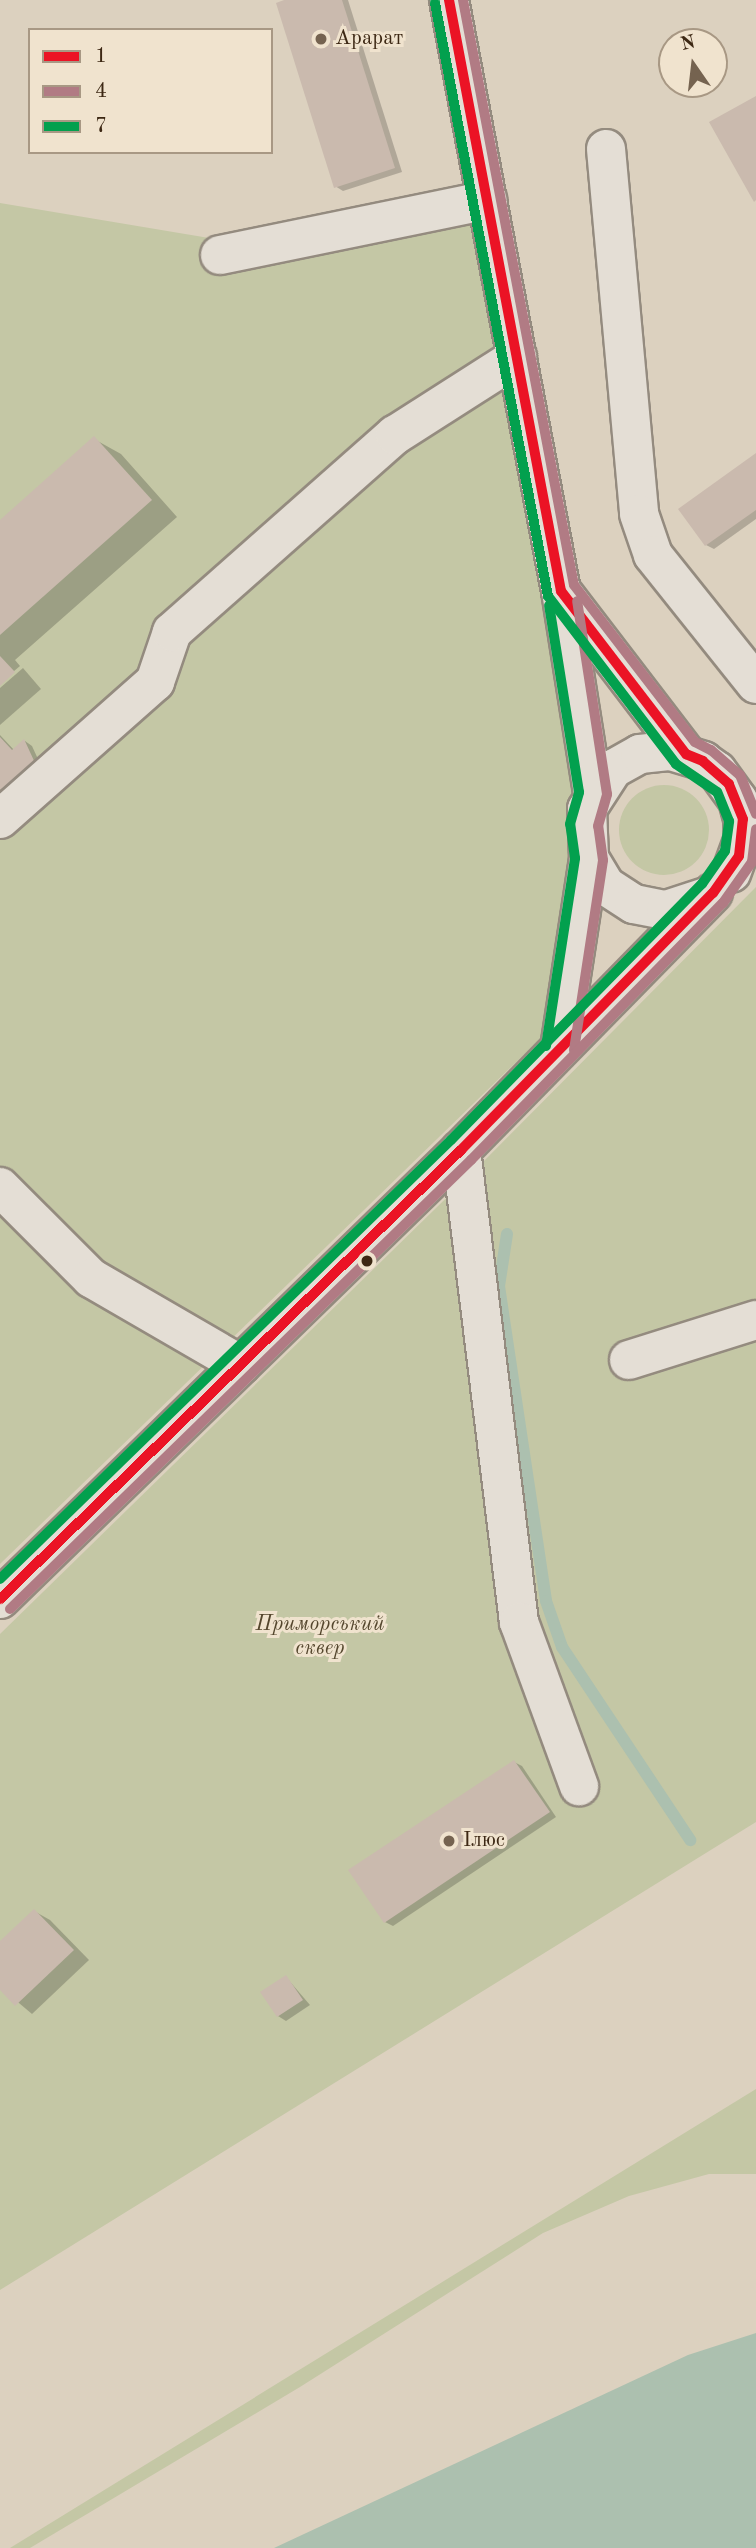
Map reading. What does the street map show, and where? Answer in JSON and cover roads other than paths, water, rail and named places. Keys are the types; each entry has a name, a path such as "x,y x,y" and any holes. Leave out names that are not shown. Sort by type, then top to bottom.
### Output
{"street":[{"path":"449,0 561,591 593,793"},
{"path":"606,149 639,514 653,555 756,684"},
{"path":"220,255 487,200"},
{"path":"0,819 155,682 172,632 395,435 517,357"},
{"path":"561,591 686,754"},
{"path":"0,1599 461,1150 733,872 744,838 743,785 703,761 686,754 640,754 613,769 593,793 584,825 589,858 560,1048"},
{"path":"589,858 606,886 650,909 683,908 733,872"},
{"path":"461,1150 519,1622 579,1786"},
{"path":"0,1187 91,1278 241,1365"},
{"path":"629,1360 756,1320"}],"waterway":[{"path":"507,1234 499,1286 546,1601 562,1647 690,1840"}],"place":[{"name":"Арарат","path":"321,39"},
{"name":"Ілюс","path":"449,1841"}],"park label":[{"name":"Приморський сквер","path":"320,1637"}]}
